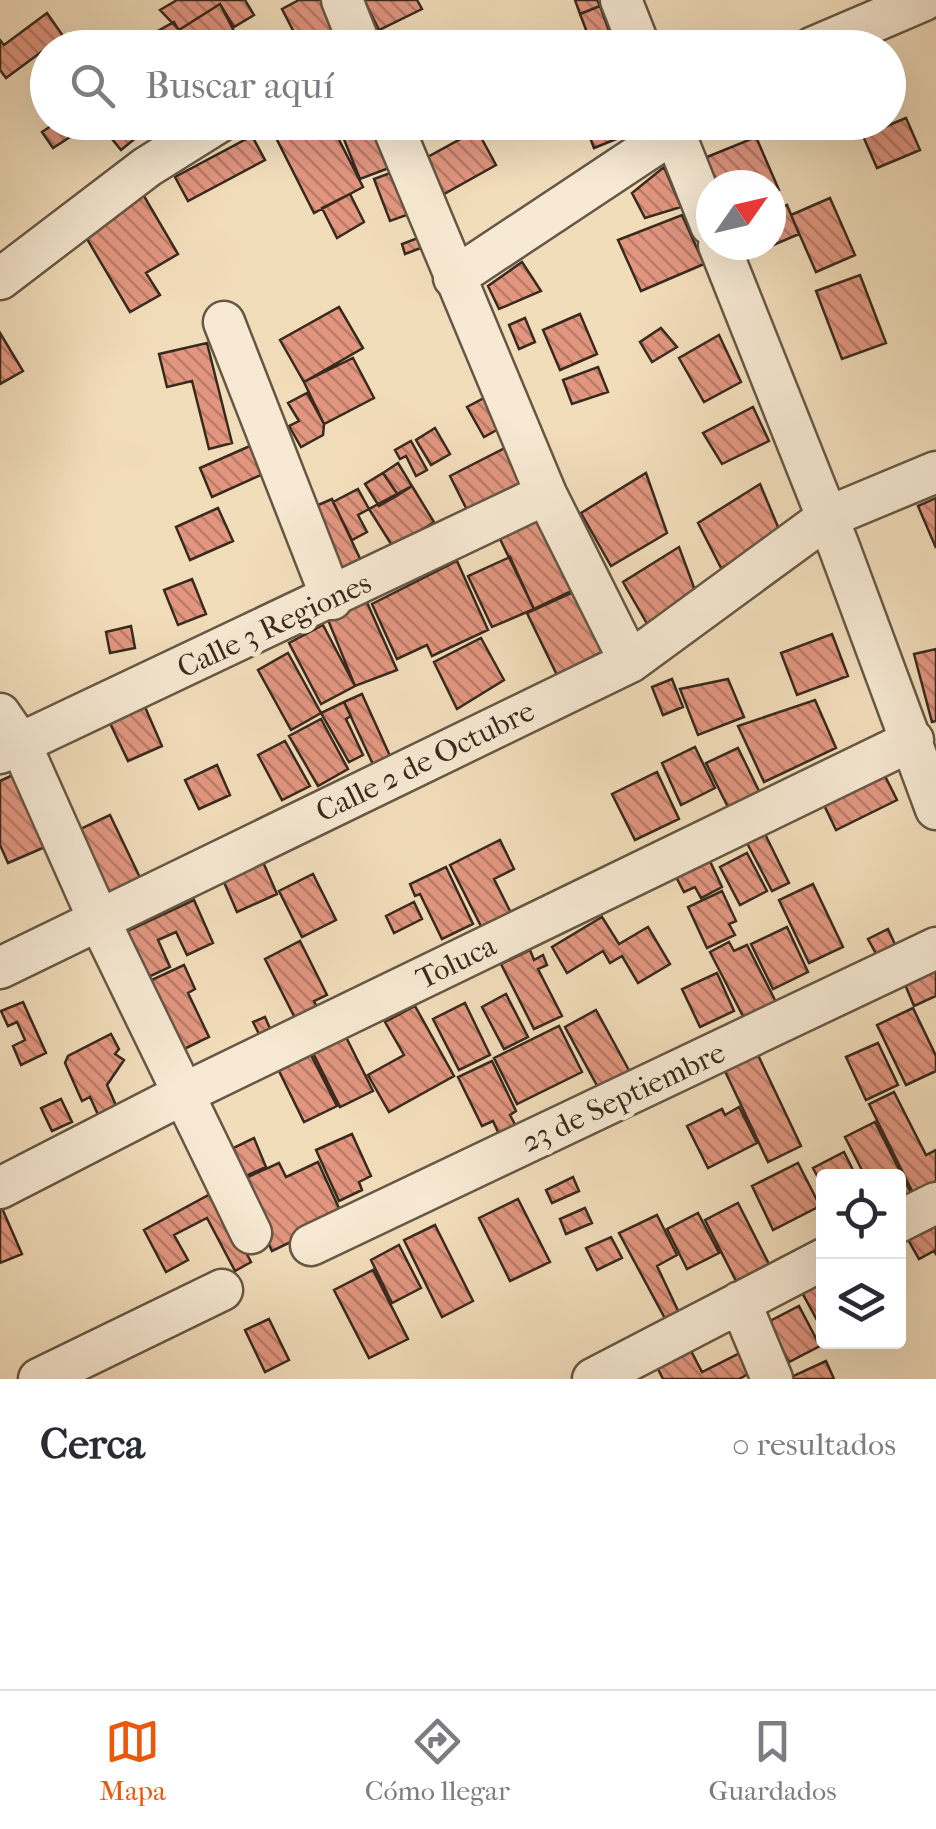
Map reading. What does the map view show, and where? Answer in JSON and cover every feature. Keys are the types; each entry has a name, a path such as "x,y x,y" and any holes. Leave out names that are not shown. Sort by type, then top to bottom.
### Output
{"street":[{"path":"621,0 633,30"},
{"path":"854,30 924,0"},
{"path":"0,279 147,167 190,140"},
{"path":"398,140 546,494 630,662"},
{"path":"454,278 653,140"},
{"path":"677,140 696,187"},
{"path":"725,260 828,517 936,809"},
{"path":"224,322 332,599"},
{"name":"Calle 2 de Octubre","path":"0,968 630,662 828,517 936,472"},
{"name":"Calle 3 Regiones","path":"7,737 332,599 546,494"},
{"path":"7,737 251,1233"},
{"name":"Toluca","path":"0,1188 185,1093 913,740"},
{"name":"23 de Septiembre","path":"311,1245 936,948"},
{"path":"906,1218 936,1202"},
{"path":"593,1379 816,1264"},
{"path":"39,1379 222,1290"},
{"path":"740,1302 772,1379"}],"building":[{"path":"177,0 245,0 254,15 234,27 220,4 179,30 160,10"},
{"path":"299,0 322,0 338,30 293,30 282,9"},
{"path":"364,0 417,0 422,9 379,30"},
{"path":"575,0 597,0 600,6 580,14"},
{"path":"220,4 233,30 179,30"},
{"path":"600,6 609,30 586,30 580,14"},
{"path":"47,13 59,30 30,30 30,60 6,78 0,70 0,40 4,45"},
{"path":"174,22 179,30 160,30"},
{"path":"906,118 920,150 877,168 865,140 906,140"},
{"path":"48,140 65,140 53,148"},
{"path":"113,140 133,140 121,150"},
{"path":"244,140 254,140 265,160 188,201 175,177"},
{"path":"277,140 339,140 363,187 314,213"},
{"path":"344,140 378,140 389,168 360,179"},
{"path":"459,140 482,140 496,165 444,194 424,159"},
{"path":"591,140 614,140 594,148"},
{"path":"757,140 770,170 707,170 702,159"},
{"path":"664,167 681,207 645,218 632,193"},
{"path":"398,170 426,246 405,254 402,244 418,238 409,214 390,221 374,179"},
{"path":"141,191 178,254 146,273 160,295 130,312 80,227"},
{"path":"350,194 364,222 337,238 322,208"},
{"path":"830,198 855,255 816,272 791,215"},
{"path":"786,205 799,234 786,240"},
{"path":"682,215 696,246 696,260 704,264 641,291 618,240"},
{"path":"522,262 541,291 499,309 488,286"},
{"path":"860,275 886,343 842,359 816,291"},
{"path":"339,307 363,348 304,382 280,340"},
{"path":"580,314 597,354 560,370 543,330"},
{"path":"525,318 535,342 519,349 509,325"},
{"path":"661,328 677,347 652,362 640,342"},
{"path":"0,333 23,371 0,384"},
{"path":"719,335 741,382 704,402 679,358"},
{"path":"207,343 232,443 209,449 192,381 167,387 159,354"},
{"path":"353,358 374,398 324,424 304,382"},
{"path":"598,367 608,392 572,404 563,380"},
{"path":"307,393 324,424 323,435 301,447 289,426 299,421 288,403"},
{"path":"486,397 502,427 484,437 467,407"},
{"path":"753,407 769,441 722,464 703,433"},
{"path":"435,428 450,454 431,465 416,440"},
{"path":"411,441 427,470 416,476 406,456 400,459 395,450"},
{"path":"250,446 263,474 212,497 200,468"},
{"path":"505,448 526,487 470,516 450,476"},
{"path":"398,463 412,486 398,495 383,473"},
{"path":"383,473 398,495 379,506 365,484"},
{"path":"646,473 667,533 611,566 581,513"},
{"path":"760,484 781,534 721,568 698,523"},
{"path":"412,486 434,522 417,533 422,541 398,555 369,509"},
{"path":"358,489 369,509 358,515 367,532 352,540 333,502"},
{"path":"936,498 936,548 918,506"},
{"path":"332,499 363,565 338,577 307,510"},
{"path":"218,508 233,541 190,560 176,527"},
{"path":"548,515 582,586 534,609 500,539"},
{"path":"679,547 699,601 653,634 623,582"},
{"path":"510,557 534,609 492,627 468,576"},
{"path":"457,561 488,630 432,656 427,645 397,659 372,604"},
{"path":"192,579 206,614 178,625 164,590"},
{"path":"580,589 607,649 557,675 527,613"},
{"path":"365,598 397,670 355,686 326,615"},
{"path":"323,625 355,686 321,704 289,643"},
{"path":"131,626 135,648 110,653 106,632"},
{"path":"832,634 848,676 797,695 781,653"},
{"path":"481,638 504,680 457,709 434,662"},
{"path":"936,649 936,721 932,722 914,654"},
{"path":"288,653 321,713 291,730 258,670"},
{"path":"672,679 683,707 663,715 652,687"},
{"path":"728,679 744,717 698,735 680,689"},
{"path":"362,694 395,767 378,775 344,702"},
{"path":"815,700 836,748 764,782 738,726"},
{"path":"344,702 351,716 346,719 363,755 349,762 321,713"},
{"path":"145,707 162,746 128,761 110,723"},
{"path":"321,719 348,769 318,786 289,736"},
{"path":"285,741 310,786 282,800 258,755"},
{"path":"695,747 715,788 681,805 662,763"},
{"path":"738,748 759,791 728,807 706,763"},
{"path":"217,765 230,795 199,809 185,780"},
{"path":"657,772 679,819 635,840 612,794"},
{"path":"13,775 45,847 8,863 0,845 0,781"},
{"path":"885,776 897,800 836,830 824,805"},
{"path":"110,815 144,886 110,902 76,831"},
{"path":"764,832 789,883 772,891 746,841"},
{"path":"500,840 514,869 494,879 514,919 485,934 450,865"},
{"path":"747,853 767,891 740,905 720,867"},
{"path":"708,857 722,887 701,898 695,887 684,892 674,873"},
{"path":"263,862 277,894 237,912 223,880"},
{"path":"446,867 473,924 442,939 420,894 415,896 410,884"},
{"path":"313,874 336,920 302,937 279,891"},
{"path":"813,884 843,947 809,963 779,900"},
{"path":"722,891 736,921 729,924 735,935 707,948 688,907"},
{"path":"194,900 213,943 187,955 176,932 158,940 170,967 144,979 123,933"},
{"path":"414,902 422,919 394,933 386,916"},
{"path":"602,917 619,944 648,927 670,964 638,983 622,956 610,963 603,951 567,973 552,947"},
{"path":"787,927 808,972 773,989 751,944"},
{"path":"888,929 898,951 880,961 868,939"},
{"path":"300,941 327,995 314,1001 321,1015 299,1026 265,959"},
{"path":"729,942 734,951 747,945 779,1008 747,1024 710,952"},
{"path":"530,950 534,960 543,955 547,965 538,969 562,1016 534,1029 501,964"},
{"path":"184,965 195,989 188,993 209,1037 178,1052 145,983"},
{"path":"936,967 936,996 914,1006 904,982"},
{"path":"717,973 734,1011 700,1027 682,989"},
{"path":"506,994 528,1037 504,1049 482,1007"},
{"path":"23,1002 46,1053 21,1065 13,1046 25,1040 17,1022 8,1026 1,1011"},
{"path":"465,1003 490,1055 459,1070 433,1019"},
{"path":"415,1006 454,1076 389,1112 368,1075 404,1055 385,1022"},
{"path":"913,1008 936,1056 936,1071 906,1085 877,1025"},
{"path":"596,1010 631,1074 600,1091 565,1027"},
{"path":"265,1017 275,1040 264,1044 253,1022"},
{"path":"559,1026 582,1072 517,1104 494,1058"},
{"path":"111,1034 119,1049 115,1054 124,1060 107,1085 118,1110 100,1119 90,1097 82,1101 65,1063 68,1056"},
{"path":"346,1037 373,1091 340,1107 313,1053"},
{"path":"878,1043 898,1085 866,1100 846,1057"},
{"path":"757,1053 801,1146 768,1162 724,1069"},
{"path":"311,1055 337,1106 304,1122 279,1071"},
{"path":"492,1061 516,1111 510,1115 520,1134 503,1143 493,1121 482,1126 458,1077"},
{"path":"894,1092 926,1155 936,1150 936,1189 916,1199 906,1179 906,1169 901,1169 869,1104"},
{"path":"61,1099 72,1122 52,1131 41,1108"},
{"path":"739,1107 757,1143 708,1168 687,1126 722,1109 725,1115"},
{"path":"875,1122 899,1169 861,1169 845,1137"},
{"path":"352,1134 371,1176 359,1182 362,1190 339,1201 316,1150"},
{"path":"254,1138 266,1167 239,1179 227,1151"},
{"path":"844,1152 852,1169 816,1169 816,1174 813,1168"},
{"path":"318,1162 343,1217 272,1251 239,1181 279,1163 286,1177"},
{"path":"798,1163 816,1198 816,1208 773,1230 752,1186"},
{"path":"573,1177 579,1191 552,1203 546,1190"},
{"path":"214,1192 251,1262 235,1271 207,1218 174,1235 188,1260 166,1272 144,1230"},
{"path":"518,1199 550,1262 510,1281 479,1218"},
{"path":"738,1203 769,1264 736,1281 705,1220"},
{"path":"0,1207 22,1254 0,1263"},
{"path":"585,1208 592,1223 566,1234 560,1219"},
{"path":"698,1213 719,1253 687,1269 667,1229"},
{"path":"657,1215 677,1255 657,1266 681,1317 668,1324 619,1233"},
{"path":"936,1219 936,1254 934,1251 919,1259 906,1236"},
{"path":"435,1225 473,1301 442,1317 404,1240"},
{"path":"611,1237 622,1258 597,1270 586,1248"},
{"path":"399,1245 421,1288 392,1303 371,1260"},
{"path":"373,1270 408,1339 369,1358 334,1290"},
{"path":"816,1278 816,1318 799,1287"},
{"path":"799,1306 816,1338 816,1348 789,1362 768,1322"},
{"path":"269,1319 289,1360 265,1372 245,1330"},
{"path":"689,1347 702,1372 740,1353 750,1373 739,1379 663,1379 655,1363"},
{"path":"826,1361 834,1379 789,1379 789,1378"}]}
